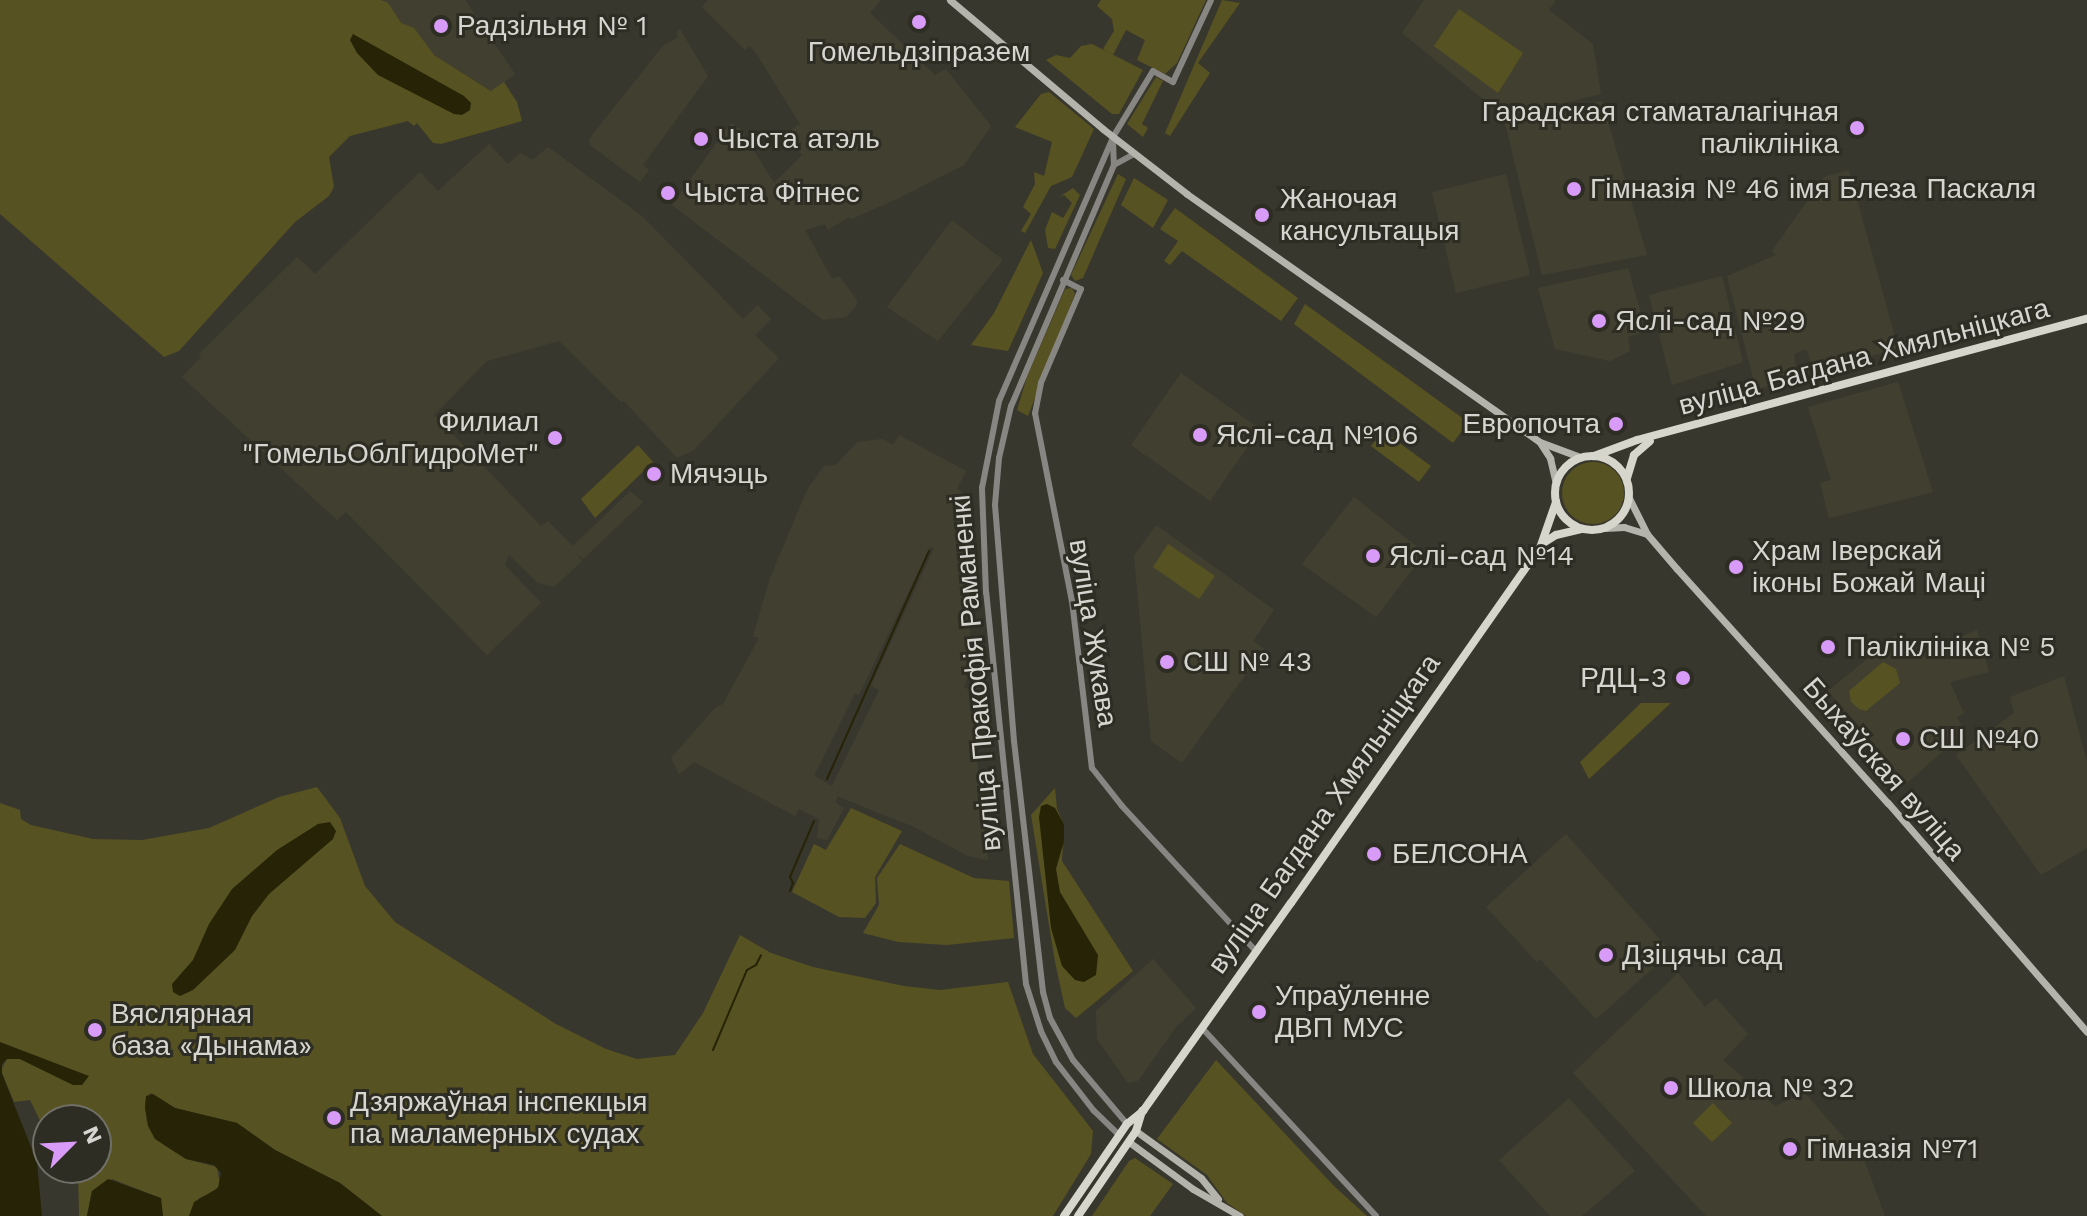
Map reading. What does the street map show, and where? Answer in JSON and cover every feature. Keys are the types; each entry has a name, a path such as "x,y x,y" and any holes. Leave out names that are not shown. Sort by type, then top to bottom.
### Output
{"main road":[{"path":"950,0 1134,154 1304,278 1540,442 1580,457 1594,456 1619,467 1626,479 1629,498 1625,511 1605,528"},
{"name":"вуліца Багдана Хмяльніцкага","path":"1594,456 2087,319"},
{"name":"вуліца Багдана Хмяльніцкага","path":"1626,479 1634,455 1653,439"},
{"path":"1540,442 1550,458 1556,483 1556,502 1561,514 1584,529"},
{"path":"1556,483 1561,472 1580,457"},
{"name":"Быхаўская вуліца","path":"1629,498 1647,534 1888,803 2087,1032"},
{"name":"вуліца Багдана Хмяльніцкага","path":"1078,1216 1136,1131 1143,1111 1542,543 1556,502"},
{"path":"1542,543 1556,535 1584,529 1624,527 1647,534"},
{"name":"вуліца Багдана Хмяльніцкага","path":"1064,1216 1127,1124 1143,1111"},
{"path":"1127,1124 1201,1178 1219,1201"},
{"path":"1119,1135 1193,1189 1219,1201 1240,1216"}],"street":[{"path":"1113,137 1153,71 1173,82 1211,0"},
{"name":"вуліца Пракофія Раманенкі","path":"1113,137 1114,165 1011,406 999,458 995,505 1014,741 1036,949 1050,1018 1073,1060 1127,1124"},
{"name":"вуліца Пракофія Раманенкі","path":"1113,137 999,401 983,471 981,519 1022,950 1034,1010 1056,1062 1094,1111 1119,1135"},
{"path":"1114,165 1134,154"},
{"name":"вуліца Жукава","path":"1063,280 1081,289 1041,383 1035,413 1071,593 1092,768 1122,806 1255,950"},
{"path":"1039,305 1042,312 1049,311"},
{"path":"999,401 1007,398 1011,406"},
{"path":"1000,743 1008,749 1014,741"},
{"path":"1201,1027 1376,1216"}],"shaded area":[{"path":"0,0 381,0 388,3 401,23 414,28 434,55 491,91 504,82 517,102 522,121 441,144 433,143 417,123 414,126 408,121 350,136 329,157 334,187 329,196 295,222 179,351 164,357 0,214"},
{"path":"358,0 465,0 515,74 492,91 373,17"},
{"path":"708,0 881,0 870,13 935,75 946,69 991,126 964,165 899,198 851,219 849,217 828,230 825,224 805,230 832,279 839,276 857,300 856,306 846,317 823,320 672,205 731,123 740,129 774,183 802,155 786,133 800,124 754,50 749,46 745,50 702,7"},
{"path":"1101,0 1206,0 1177,63 1165,74 1137,60 1145,40 1126,30 1113,55 1103,49 1114,31 1112,19 1097,6"},
{"path":"1222,0 1240,3 1198,63 1210,73 1170,136 1165,133"},
{"path":"1424,0 1556,0 1549,10 1593,44 1601,94 1505,117 1402,33"},
{"path":"1459,9 1523,53 1498,93 1434,46"},
{"path":"680,29 708,76 643,165 649,170 640,182 590,145 589,139 662,47 678,37 676,32"},
{"path":"353,34 464,96 471,103 470,110 462,115 454,114 378,75 357,53 350,40"},
{"path":"1092,44 1143,70 1119,114 1112,114 1046,60 1056,55 1070,58 1081,46"},
{"path":"1156,77 1163,81 1142,124 1148,128 1143,137 1127,124"},
{"path":"1049,92 1094,129 1072,177 1051,186 1025,233 1021,231 1031,214 1023,207 1035,184 1034,172 1044,176 1052,142 1015,127 1041,94"},
{"name":"Гімназія № 46 імя Блеза Паскаля","path":"1602,101 1647,255 1542,275 1505,123"},
{"path":"489,144 508,164 520,153 533,160 548,147 642,216 743,319 758,305 771,319 755,335 779,358 694,450 677,458 624,401 621,402 559,341 487,361 434,415 541,526 548,521 573,546 630,491 643,502 583,559 576,553 582,561 554,587 538,583 509,555 505,565 541,603 487,655 346,512 337,520 182,377 201,357 199,354 297,257 315,274 420,172 438,191"},
{"path":"1849,170 1898,348 1815,373 1806,349 1794,354 1797,376 1756,390 1727,276 1776,255 1772,251 1824,177"},
{"path":"1118,174 1126,179 1083,278 1075,281 1071,275"},
{"path":"1506,174 1530,275 1456,293 1432,192"},
{"path":"1134,178 1168,200 1153,228 1121,205"},
{"path":"1073,188 1080,195 1055,249 1048,248 1045,230 1052,212 1063,218 1072,203 1064,195 1059,197"},
{"path":"1175,208 1298,298 1281,321 1182,251 1170,265 1164,261 1178,241 1160,229"},
{"path":"952,220 1003,260 938,341 887,307"},
{"path":"1031,240 1043,273 1008,351 971,345 994,313"},
{"path":"1628,268 1646,331 1628,337 1630,351 1610,361 1555,349 1538,288"},
{"path":"1722,276 1743,362 1672,385 1649,295"},
{"path":"1072,288 1075,294 1028,416 1017,410 1027,377 1065,289"},
{"path":"1305,304 1468,422 1453,443 1294,324"},
{"path":"1181,373 1260,429 1210,501 1131,445"},
{"path":"1898,382 1933,492 1829,518 1820,483 1831,480 1808,407"},
{"path":"1383,431 1431,466 1419,482 1371,446"},
{"path":"899,435 966,471 957,489 962,492 972,667 964,687 969,690 971,703 988,860 968,856 914,827 837,796 836,803 844,808 827,840 817,838 819,819 799,809 795,816 694,762 679,774 671,758 715,708 723,704 759,638 753,636 770,578 807,490 824,466 836,465 857,442 882,439 893,445","holes":["930,547 934,548 871,686 879,690 832,786 814,776 855,693 859,695"]},
{"path":"638,445 653,462 595,518 581,499"},
{"path":"1593,462 1605,464 1615,471 1622,481 1622,505 1615,515 1605,522 1593,524 1581,522 1571,515 1564,505 1562,493 1564,481 1571,471 1581,464"},
{"path":"1354,497 1425,553 1376,617 1302,564"},
{"path":"1156,525 1274,610 1253,641 1264,649 1182,763 1151,741 1134,556"},
{"path":"1168,544 1215,576 1199,599 1153,567"},
{"path":"1977,630 1989,672 1950,682 1964,713 1957,717 1965,732 1907,783 1828,691 1898,634 1906,658"},
{"path":"1883,662 1896,669 1900,683 1866,711 1859,709 1851,702 1849,691"},
{"path":"2064,676 2087,762 2087,848 2041,875 1956,755 2014,713 2010,697"},
{"path":"1641,703 1671,703 1589,779 1580,762"},
{"path":"317,787 340,818 365,886 395,922 556,1024 606,1049 637,1059 675,1055 703,1013 740,935 771,953 813,967 904,986 940,990 1008,982 1033,1054 1093,1131 1091,1154 1053,1216 382,1216 340,1183 275,1150 237,1123 175,1108 150,1093 145,1103 147,1121 164,1145 186,1159 217,1167 220,1185 212,1193 199,1198 189,1216 163,1216 160,1198 112,1179 112,1104 14,1102 1,1070 7,1059 20,1059 67,1082 0,1042 0,803 20,810 21,819 31,825 93,839 142,840 209,828 279,797"},
{"path":"1055,788 1057,809 1064,824 1062,861 1133,971 1076,1018 1065,1008 1031,815"},
{"path":"1047,804 1055,808 1064,824 1064,841 1056,869 1060,892 1098,955 1096,975 1084,982 1075,980 1062,966 1051,928 1039,817 1041,806"},
{"path":"851,808 902,831 875,877 876,903 865,918 839,917 792,892 814,844 826,850"},
{"path":"330,822 336,831 333,839 269,894 252,916 235,950 193,990 180,996 173,992 172,984 193,960 209,924 232,889 277,850 318,824"},
{"path":"1566,834 1671,952 1596,1019 1486,907"},
{"path":"900,844 974,878 1009,881 1014,938 947,945 898,942 863,933 879,905 877,878"},
{"path":"1153,959 1196,1008 1176,1027 1138,1081 1128,1083 1097,1039 1096,1011"},
{"path":"1678,973 1705,1007 1716,998 1748,1034 1723,1060 1775,1106 1805,1093 1865,1162 1885,1216 1706,1216 1573,1073"},
{"path":"0,1042 89,1076 82,1085 73,1085 20,1059 7,1059 2,1064 2,1074 32,1149 32,1184 39,1184 42,1216 0,1216"},
{"path":"1216,1060 1334,1186 1367,1216 1246,1216 1227,1203 1207,1175 1157,1139"},
{"path":"153,1094 175,1108 237,1123 275,1150 340,1183 382,1216 189,1216 194,1202 218,1188 221,1173 214,1165 186,1159 155,1139 148,1126 145,1108 146,1096"},
{"path":"1569,1098 1635,1171 1582,1216 1550,1216 1499,1160"},
{"path":"1713,1103 1732,1123 1712,1142 1693,1123"},
{"path":"1135,1158 1173,1184 1150,1216 1092,1216 1129,1161"},
{"path":"112,1180 161,1198 163,1216 87,1216 92,1191 101,1184 112,1184"},
{"path":"78,1184 104,1184 92,1191 87,1216 79,1216"}],"waterway":[{"path":"827,779 929,551"},
{"path":"790,891 793,883 790,877 814,821"},
{"path":"713,1050 747,970 756,965 761,955"}],"place":[{"name":"Гомельдзіпразем","path":"919,22"},
{"name":"Радзільня № 1","path":"441,26"},
{"name":"Гарадская стаматалагічная паліклініка","path":"1857,128"},
{"name":"Чыста атэль","path":"701,139"},
{"name":"Гімназія № 46 імя Блеза Паскаля","path":"1574,189"},
{"name":"Чыста Фітнес","path":"668,193"},
{"name":"Жаночая кансультацыя","path":"1262,215"},
{"name":"Яслі-сад №29","path":"1599,321"},
{"name":"Европочта","path":"1616,424"},
{"name":"Яслі-сад №106","path":"1200,435"},
{"name":"Филиал \"ГомельОблГидроМет\"","path":"555,438"},
{"name":"Мячэць","path":"654,474"},
{"name":"Яслі-сад №14","path":"1373,556"},
{"name":"Храм Іверскай іконы Божай Маці","path":"1736,567"},
{"name":"Паліклініка № 5","path":"1828,647"},
{"name":"СШ № 43","path":"1167,662"},
{"name":"РДЦ-3","path":"1683,678"},
{"name":"СШ №40","path":"1903,739"},
{"name":"БЕЛСОНА","path":"1374,854"},
{"name":"Дзіцячы сад","path":"1606,955"},
{"name":"Упраўленне ДВП МУС","path":"1259,1012"},
{"name":"Вяслярная база «Дынама»","path":"95,1030"},
{"name":"Школа № 32","path":"1671,1088"},
{"name":"Дзяржаўная інспекцыя па маламерных судах","path":"334,1118"},
{"name":"Гімназія №71","path":"1790,1149"}]}
